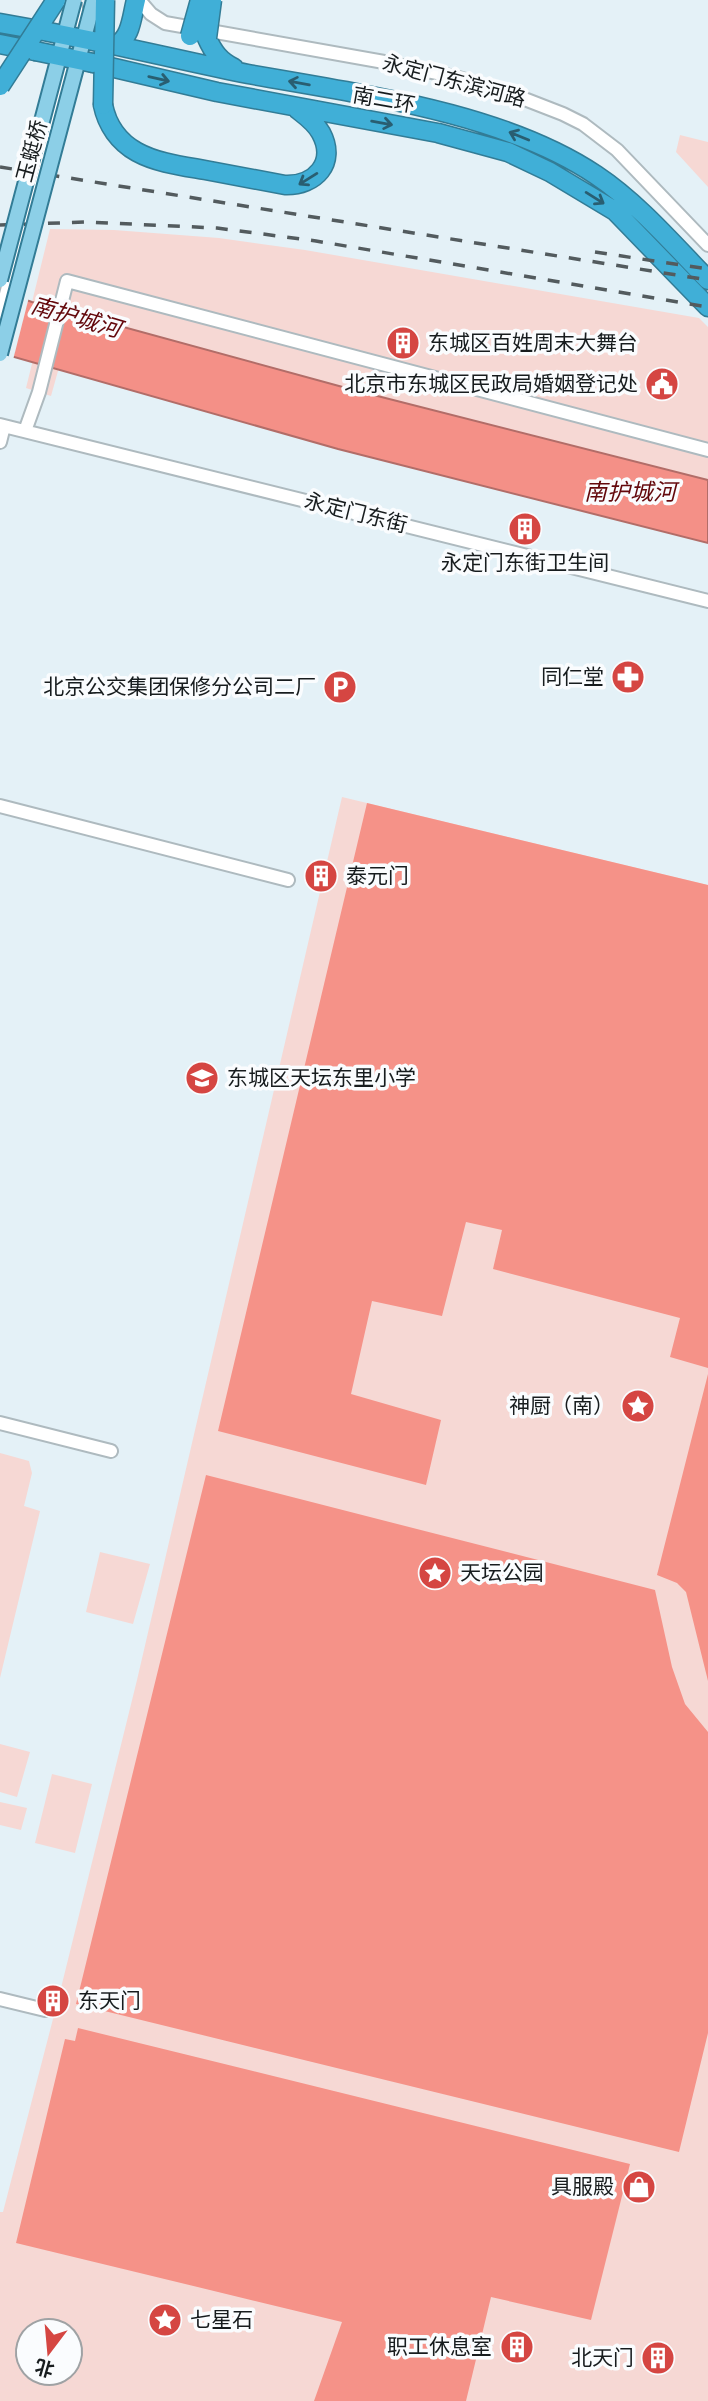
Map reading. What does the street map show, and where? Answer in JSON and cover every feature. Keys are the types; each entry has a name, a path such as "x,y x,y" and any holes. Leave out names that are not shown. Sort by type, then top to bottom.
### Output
{"highway":[{"path":"106,43 123,41 137,0"},
{"path":"200,0 198,37 226,64 243,73"},
{"path":"130,23 130,43 144,51 169,52 198,37 212,0"},
{"path":"0,86 68,1"},
{"path":"97,3 105,114 118,136 136,151 148,157 191,167 298,186 310,182 317,175 326,154 325,143 314,123 294,107"},
{"name":"南二环","path":"0,23 436,111 515,134 560,153 597,175 625,198 708,280"},
{"name":"南二环","path":"0,44 217,92 438,133 508,152 550,172 615,211 708,307"}],"main road":[{"name":"玉蜓桥","path":"5,280 68,1"},
{"name":"玉蜓桥","path":"0,354 97,3"}],"street":[{"path":"68,1 97,3 102,8 115,0"},
{"name":"永定门东滨河路","path":"137,0 150,14 165,23 372,59 455,77 509,93 563,114 583,124 617,150 708,245"},
{"path":"68,1 79,18"},
{"path":"0,317 5,280 79,18 97,3"},
{"path":"25,431 39,392 67,281 708,450"},
{"path":"0,442 2,425"},
{"name":"永定门东街","path":"2,425 708,601"},
{"path":"0,806 288,880"},
{"path":"0,1423 111,1451"},
{"path":"0,1999 45,2010"}],"shaded area":[{"path":"680,135 708,142 708,187 676,152"},
{"path":"50,229 114,230 219,238 305,250 699,318 708,327 708,480 350,389 74,314 51,396 26,388 46,307 32,302"},
{"name":"天坛公园","path":"342,797 708,885 708,2401 0,2401 0,2212 3,2212 137,1680"},
{"path":"367,803 708,885 708,1368 670,1357 680,1318 493,1269 502,1230 466,1222 442,1316 372,1301 351,1394 441,1420 426,1485 218,1431"},
{"path":"708,1374 708,1681 686,1592 677,1583 657,1575"},
{"path":"0,1453 29,1461 32,1473 24,1506 40,1511 0,1678"},
{"path":"206,1475 655,1590 672,1667 685,1704 708,1732 708,2033 679,2152 76,2004"},
{"path":"100,1552 150,1564 133,1624 86,1612"},
{"path":"0,1744 30,1752 17,1797 0,1792"},
{"path":"52,1774 92,1784 75,1853 35,1843"},
{"path":"0,1802 27,1808 21,1830 0,1825"},
{"path":"78,2028 630,2164 591,2320 491,2297 466,2401 314,2401 342,2322 16,2243 65,2039 75,2041"}],"water":[{"name":"南护城河","path":"0,291 350,389 708,480 708,543 338,449 0,353"}],"pier":[{"path":"0,288 29,297 13,360 0,357"}],"railway":[{"path":"0,167 708,280"},
{"path":"0,225 86,222 217,228 316,241 708,307"},
{"path":"595,252 708,269"}],"place":[{"name":"东城区百姓周末大舞台","path":"403,343"},
{"name":"北京市东城区民政局婚姻登记处","path":"662,384"},
{"name":"永定门东街卫生间","path":"525,529"},
{"name":"同仁堂","path":"628,677"},
{"name":"北京公交集团保修分公司二厂","path":"340,687"},
{"name":"泰元门","path":"321,876"},
{"name":"东城区天坛东里小学","path":"202,1078"},
{"name":"神厨（南）","path":"638,1406"},
{"name":"天坛公园","path":"435,1573"},
{"name":"东天门","path":"53,2001"},
{"name":"具服殿","path":"639,2187"},
{"name":"七星石","path":"165,2320"},
{"name":"职工休息室","path":"517,2347"},
{"name":"北天门","path":"658,2358"}]}
